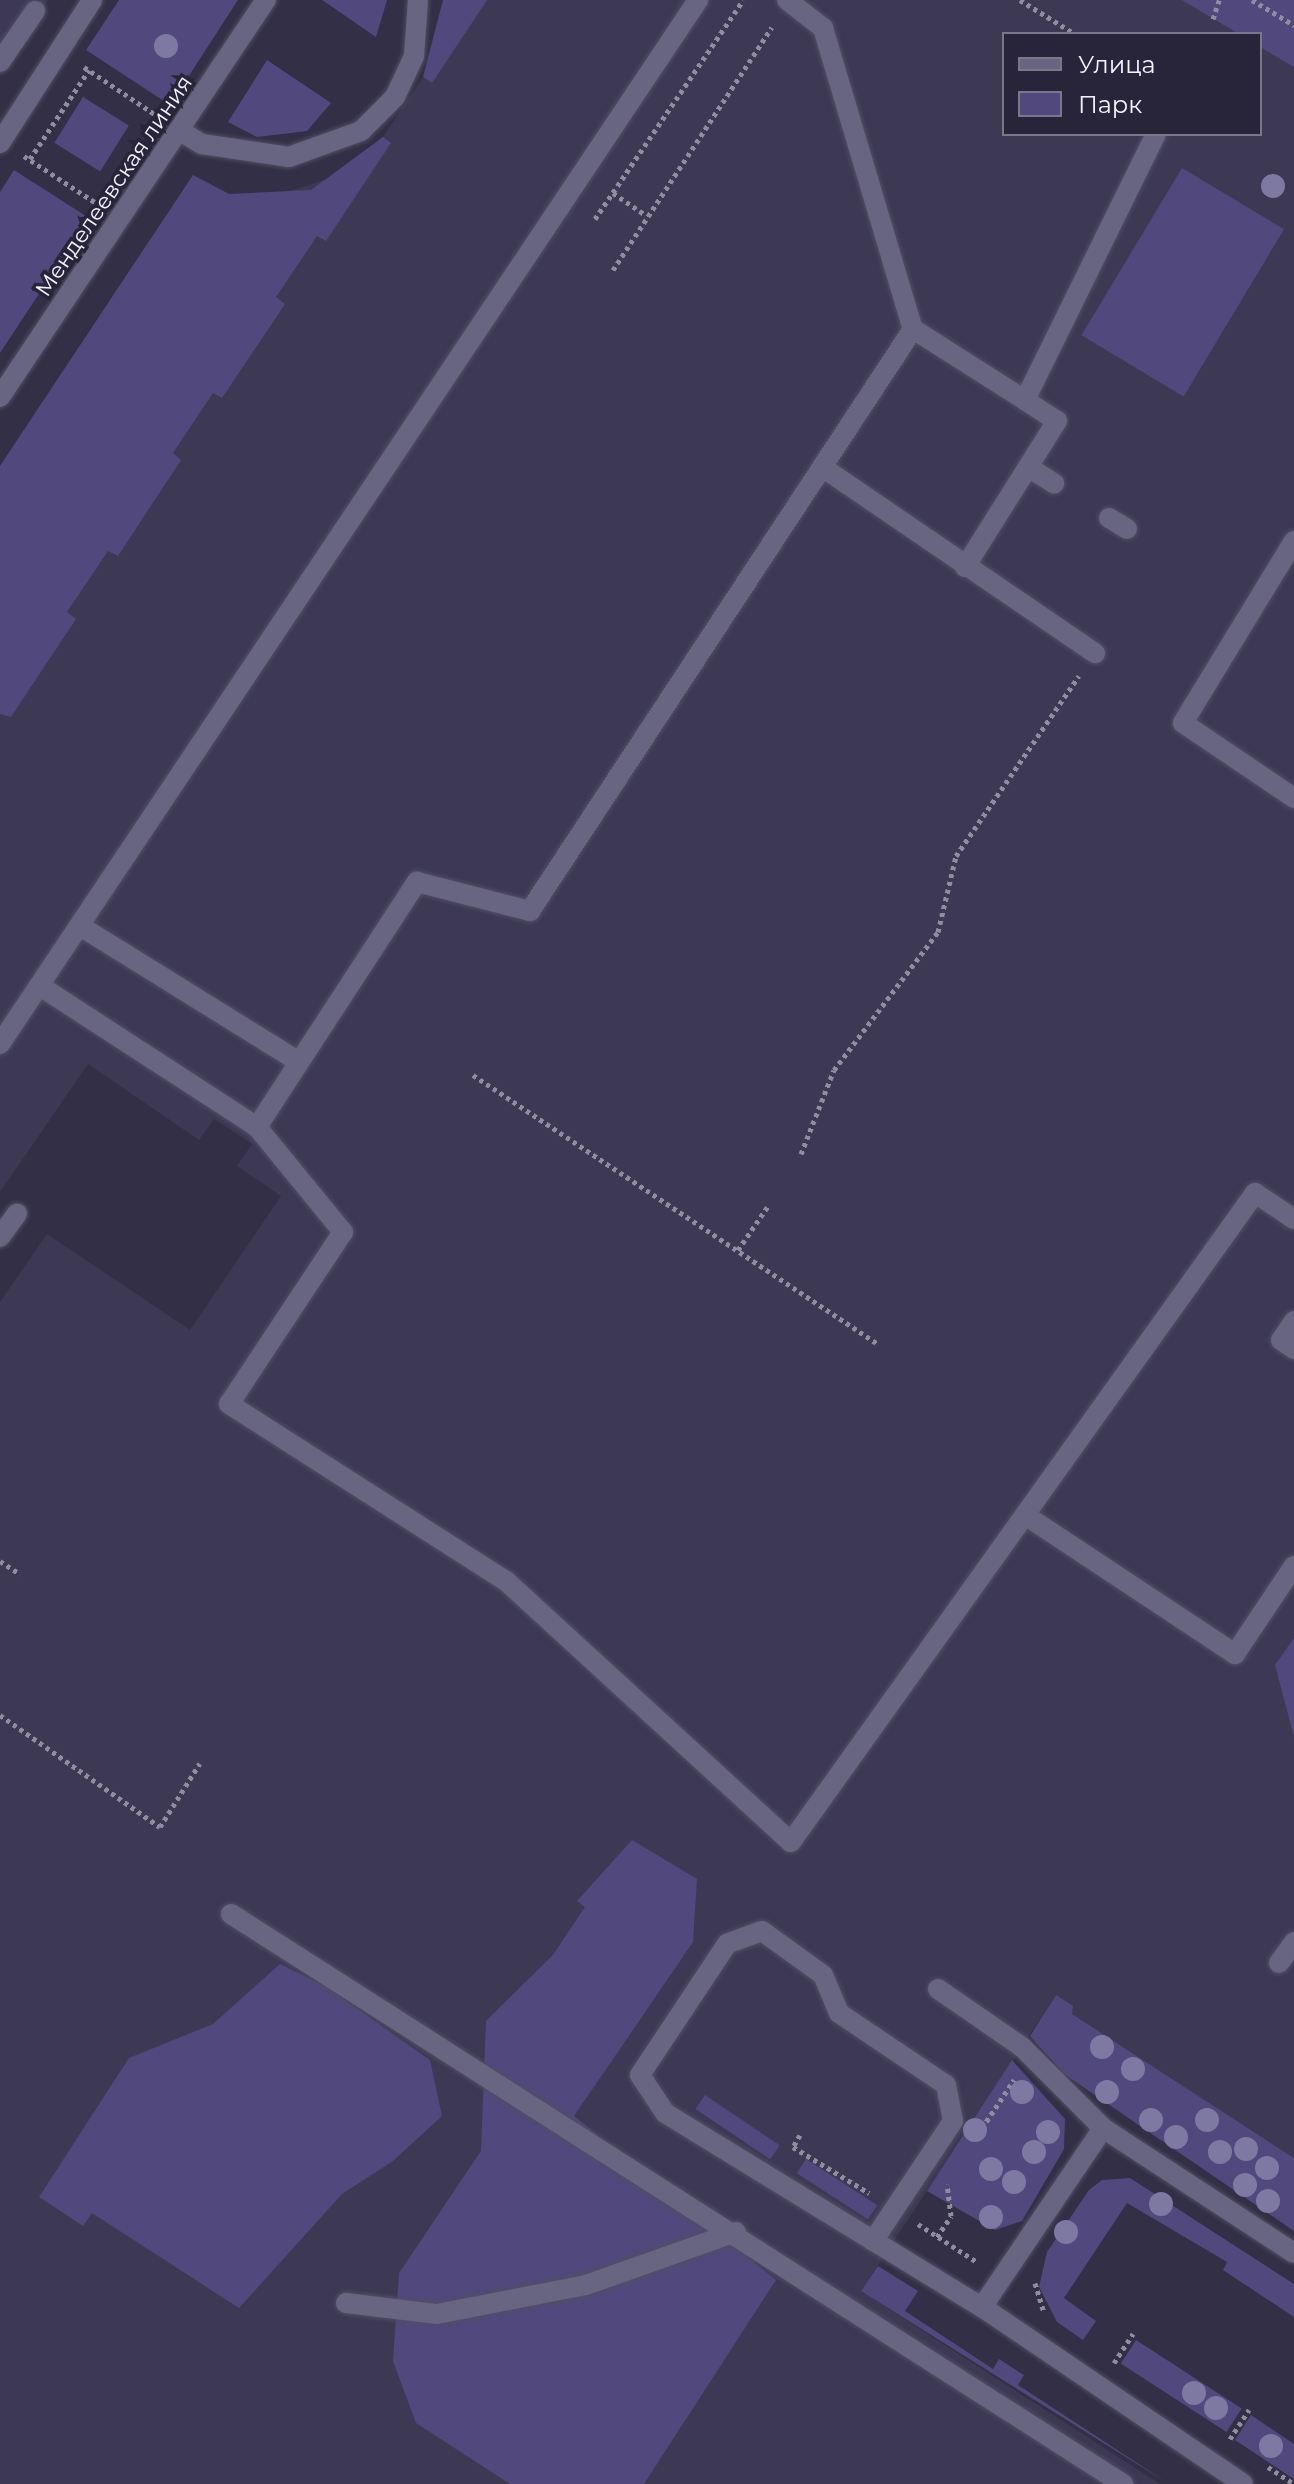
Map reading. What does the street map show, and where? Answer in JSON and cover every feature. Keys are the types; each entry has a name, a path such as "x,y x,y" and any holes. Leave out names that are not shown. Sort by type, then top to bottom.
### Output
{"street":[{"path":"1,142 92,0"},
{"name":"Менделеевская линия","path":"0,397 266,0"},
{"path":"180,131 202,144 289,157 330,148 361,131 395,97 414,56 418,0"},
{"path":"0,1044 698,0"},
{"path":"788,1 823,28 913,329 1057,421 965,567"},
{"path":"0,62 35,11"},
{"path":"1025,400 1155,136"},
{"path":"257,1127 417,882 530,911 825,469 913,329"},
{"path":"1028,467 1054,483"},
{"path":"825,469 1095,653"},
{"path":"1294,541 1183,723 1294,798"},
{"path":"80,926 299,1062"},
{"path":"40,986 257,1127 343,1232 229,1404 506,1581 791,1842 1255,1193 1294,1219"},
{"path":"0,1237 17,1214"},
{"path":"1294,1321 1281,1340 1294,1349"},
{"path":"1025,1515 1235,1654 1294,1566"},
{"path":"231,1914 736,2232 1002,2415 1123,2484"},
{"path":"873,2241 953,2121 946,2085 839,2013 823,1975 762,1931 727,1944 640,2075 665,2113 873,2241 982,2307 1243,2484"},
{"path":"1279,1963 1294,1942"},
{"path":"938,1989 1022,2047 1103,2128 1294,2253"},
{"path":"982,2307 1103,2128"},
{"path":"346,2303 437,2314 586,2285 736,2232"}],"path":[{"path":"595,219 743,0"},
{"path":"1020,0 1072,32"},
{"path":"1213,19 1219,0"},
{"path":"1252,0 1294,25"},
{"path":"613,270 788,1"},
{"path":"60,50 180,131"},
{"path":"30,159 89,70"},
{"path":"1,142 120,219"},
{"path":"582,173 646,215"},
{"path":"801,1154 834,1070 938,932 956,856 1095,653"},
{"path":"473,1075 877,1343"},
{"path":"738,1250 768,1206"},
{"path":"0,1561 20,1574"},
{"path":"0,1715 160,1827 200,1763"},
{"path":"1036,2269 1035,2288 1048,2318"},
{"path":"1113,2365 1133,2334"},
{"path":"1101,2357 1126,2374"},
{"path":"1229,2441 1249,2410"},
{"path":"1216,2432 1242,2449"},
{"path":"1255,2458 1294,2484"}],"shaded area":[{"path":"0,0 48,0 0,75"},
{"path":"443,0 1294,0 1294,2158 1072,2014 1056,1995 861,2291 1160,2484 0,2484 0,1302 47,1234 190,1330 281,1196 237,1166 252,1144 214,1119 199,1140 88,1064 0,1192 0,466 193,175 229,194 270,197 337,176 383,137 423,77"}],"green space":[{"path":"119,0 238,0 170,105 86,50"},
{"path":"322,0 387,0 376,37"},
{"path":"443,0 487,0 432,83 423,77"},
{"path":"1182,0 1294,0 1294,67 1262,48 1262,32 1236,32"},
{"path":"267,60 331,103 307,131 257,137 228,122"},
{"path":"83,97 129,126 100,171 54,143"},
{"path":"383,137 391,143 326,241 317,236 276,297 285,304 222,398 213,393 173,453 181,460 118,556 108,551 67,612 76,619 11,717 0,714 0,466 193,175 229,194 311,190"},
{"path":"1182,168 1284,229 1184,396 1082,335"},
{"path":"14,170 89,218 0,353 0,192"},
{"path":"1294,1638 1294,1737 1275,1665"},
{"path":"632,1840 697,1879 693,1942 574,2116 776,2280 644,2484 510,2484 416,2423 393,2361 399,2273 481,2151 486,2021 553,1955 585,1907 577,1901"},
{"path":"280,1964 325,1986 430,2060 442,2116 393,2161 342,2194 239,2308 92,2213 83,2226 39,2197 129,2058 213,2024"},
{"path":"1056,1995 1073,2006 1072,2014 1294,2158 1294,2231 1064,2074 1030,2036"},
{"path":"1012,2060 1065,2119 1064,2149 1022,2221 995,2230 927,2191"},
{"path":"705,2095 780,2145 770,2159 695,2109"},
{"path":"806,2159 877,2205 868,2220 797,2173"},
{"path":"1130,2178 1294,2284 1294,2317 1223,2270 1227,2262 1127,2203 1064,2298 1096,2321 1083,2340 1057,2322 1039,2287 1047,2252 1089,2190 1102,2180"},
{"path":"878,2266 918,2291 905,2311 993,2369 999,2359 1024,2375 1018,2385 1169,2484 861,2291"},
{"path":"1136,2340 1242,2409 1226,2432 1121,2363"},
{"path":"1251,2415 1294,2444 1294,2479 1235,2440"}]}
